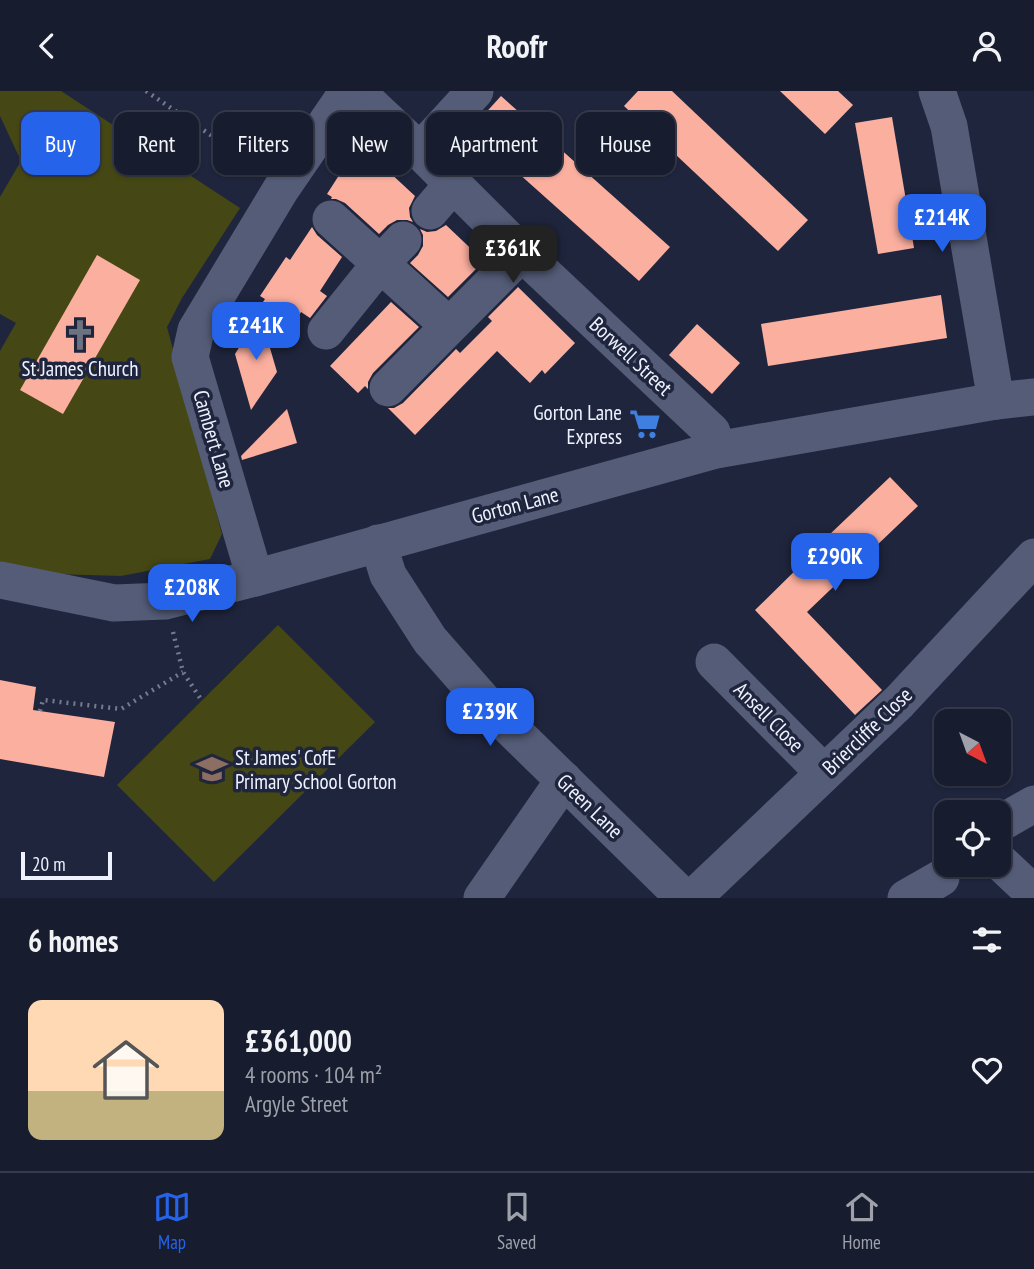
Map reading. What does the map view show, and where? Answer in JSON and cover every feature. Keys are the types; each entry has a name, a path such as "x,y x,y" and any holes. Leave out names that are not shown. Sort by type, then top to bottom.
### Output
{"street":[{"name":"Cambert Lane","path":"255,578 190,357 196,330 281,188 348,91"},
{"name":"Borwell Street","path":"356,91 420,151 442,198 522,253 712,432 716,450"},
{"path":"420,151 475,91"},
{"path":"937,91 949,126 996,401"},
{"path":"331,219 392,252 449,326"},
{"path":"326,331 392,252"},
{"path":"388,388 522,253"},
{"name":"Gorton Lane","path":"0,580 114,603 164,601 716,450 996,401 1034,397"},
{"name":"Green Lane","path":"378,543 388,575 430,640 487,705 684,898"},
{"name":"Briercliffe Close","path":"693,898 899,702 1034,557"},
{"name":"Ansell Close","path":"715,662 824,773"},
{"path":"482,898 564,781"},
{"path":"1011,817 1034,804"},
{"path":"1011,872 1034,894"},
{"path":"906,898 941,878"}],"path":[{"path":"146,91 281,188"},
{"path":"173,632 183,671 202,701"},
{"path":"40,711 43,700 121,709 183,671"}],"green space":[{"path":"0,91 61,91 93,112 21,112 21,161 0,116"},
{"path":"100,116 114,126 114,175 190,175 240,208 182,298 167,327 222,534 210,559 121,576 18,573 0,562 0,351 16,323 0,314 0,197 21,161 21,175 100,175"},
{"path":"278,625 375,722 214,882 117,785"}],"building":[{"path":"638,91 672,91 808,220 778,251 675,154 675,112 630,112 624,106"},
{"path":"780,91 838,91 853,105 825,134"},
{"path":"501,96 519,112 486,112"},
{"path":"892,117 914,248 878,254 855,123"},
{"path":"562,151 576,163 576,175 589,175 670,247 639,281 520,175 562,175"},
{"path":"339,175 392,175 415,196 409,208 413,222 397,220 379,234 345,203 331,199 327,194"},
{"path":"446,225 484,261 448,297 410,263 423,246 420,229 427,232 436,231"},
{"path":"312,227 317,235 342,257 320,291 327,296 310,318 301,312 291,329 260,296 286,257 290,260"},
{"name":"St James Church","path":"97,255 140,280 63,414 20,390"},
{"path":"518,287 575,343 545,374 542,370 530,383 497,351 415,435 388,408 403,403 456,349 460,353 492,321 488,317"},
{"path":"941,295 947,338 768,366 761,324"},
{"path":"391,302 419,327 373,373 368,389 365,386 358,393 330,366"},
{"path":"260,314 277,372 251,410 235,354"},
{"path":"697,324 740,363 712,394 669,355"},
{"path":"287,409 297,443 242,460 241,456"},
{"path":"890,477 918,506 807,612 882,690 855,715 755,610"},
{"path":"0,680 36,687 33,710 115,722 104,777 0,759"}],"place":[{"name":"St James Church","path":"80,335"},
{"name":"Gorton Lane Express","path":"645,424"},
{"name":"St James' CofE Primary School Gorton","path":"212,769"}]}
